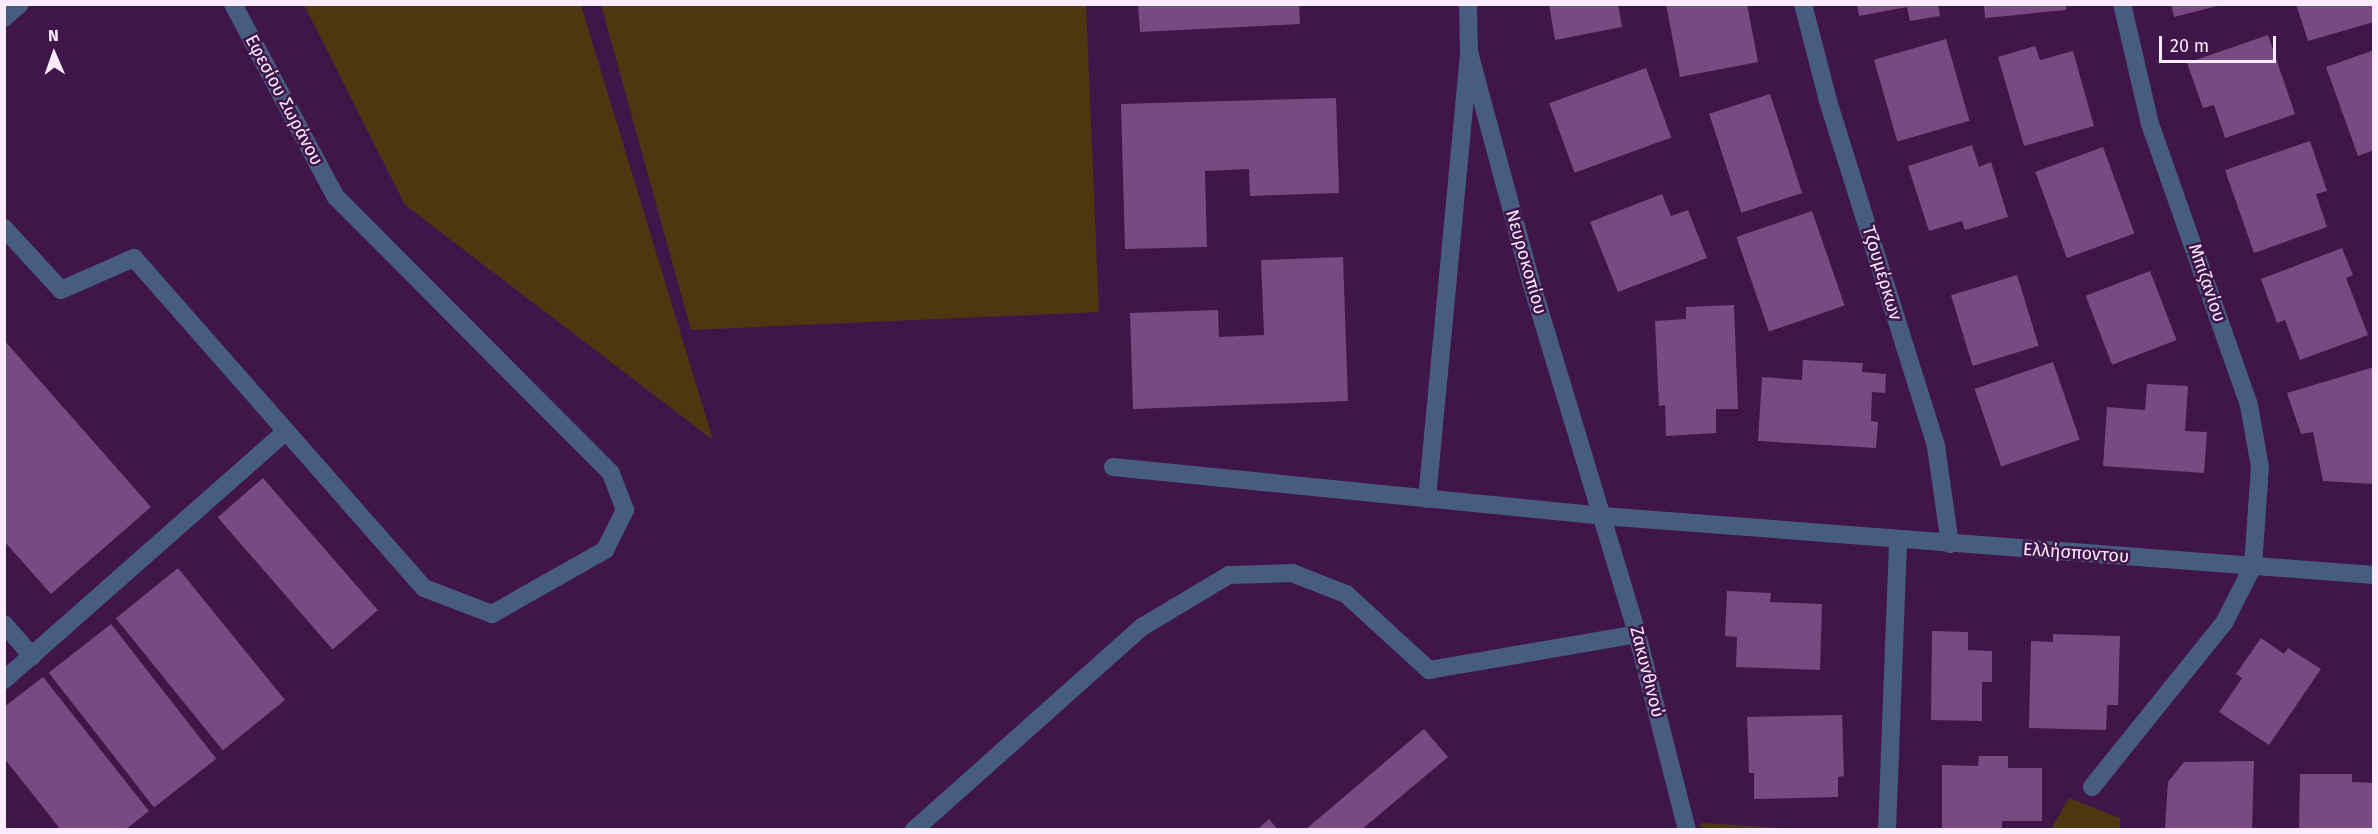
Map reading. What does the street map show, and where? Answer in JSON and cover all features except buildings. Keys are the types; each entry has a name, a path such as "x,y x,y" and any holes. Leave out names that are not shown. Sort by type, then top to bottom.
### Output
{"street":[{"path":"4,18 20,4"},
{"name":"Εφεσίου Σωράνου","path":"233,4 334,196 610,473 625,510 604,550 492,614 424,588 286,431"},
{"name":"Νευροκοπίου","path":"1468,4 1469,52 1531,282 1603,516"},
{"name":"Τζουμέρκων","path":"1803,4 1828,101 1936,446 1950,544"},
{"name":"Μπιζανίου","path":"2122,4 2150,124 2249,405 2260,467 2253,566"},
{"path":"1427,499 1469,52"},
{"path":"4,228 61,290 134,258 286,431 4,680"},
{"name":"Ελλήσποντου","path":"1113,467 1603,516 2373,575"},
{"name":"Ζακυνθινού","path":"1603,516 1637,634 1687,830"},
{"path":"1887,830 1898,540"},
{"path":"2092,787 2224,623 2253,566"},
{"path":"914,830 1142,627 1229,574 1292,573 1346,594 1429,670 1637,634"},
{"path":"4,624 32,656"}],"shaded area":[{"path":"304,5 581,5 713,440 405,205"},
{"path":"601,5 1086,5 1099,312 691,330"},
{"path":"2069,798 2120,818 2120,829 2051,829"},
{"path":"1700,823 1803,829 1702,829"}]}
